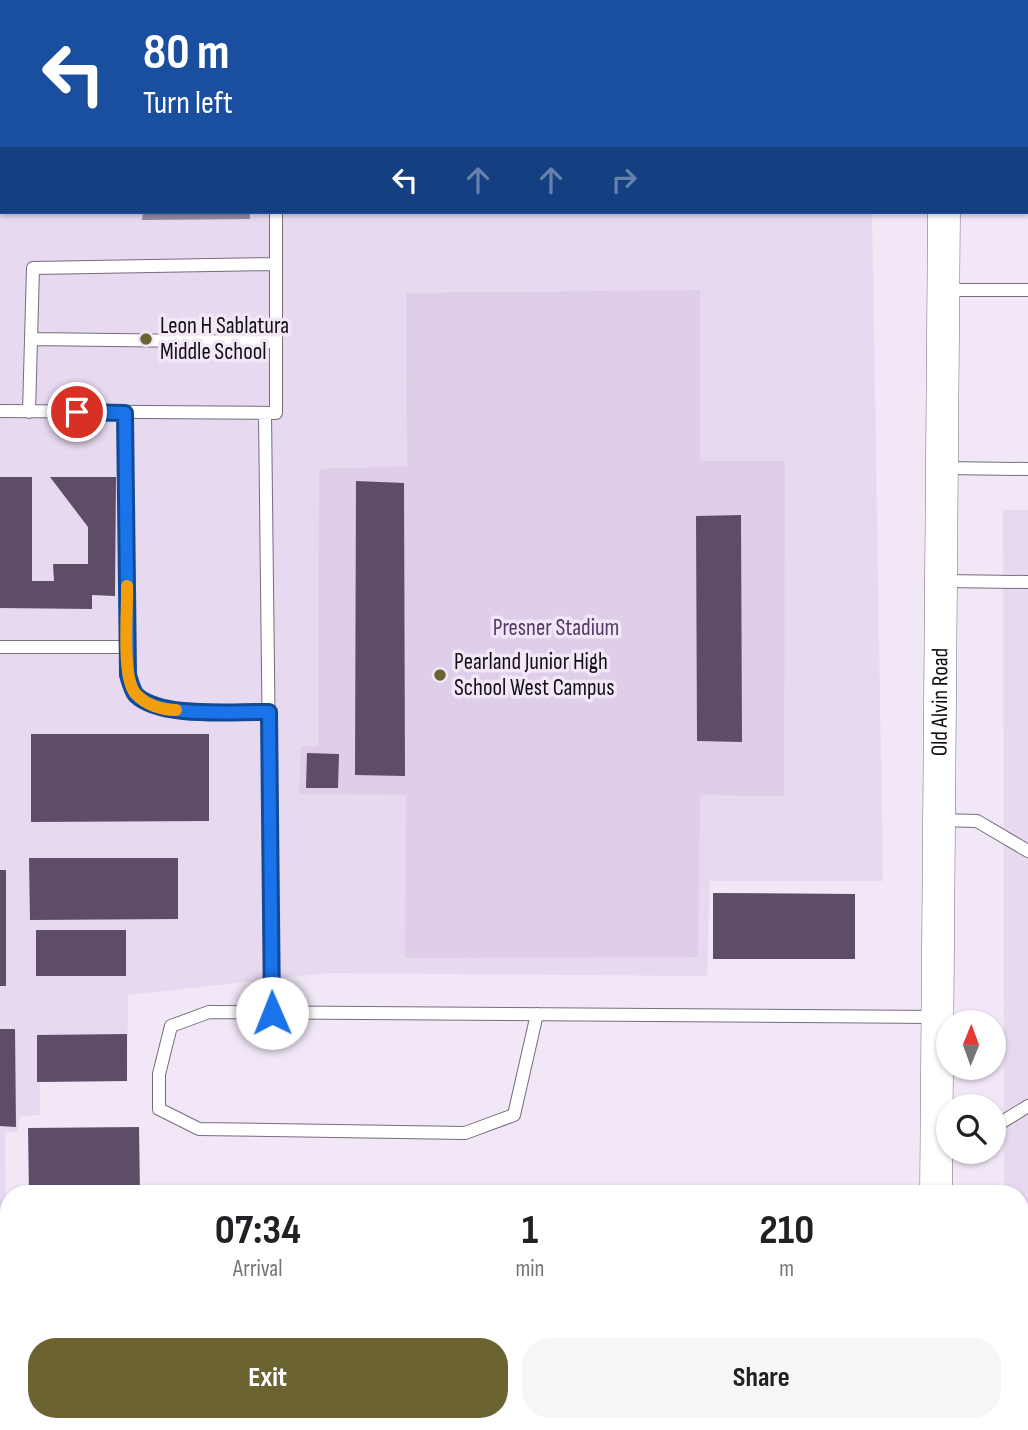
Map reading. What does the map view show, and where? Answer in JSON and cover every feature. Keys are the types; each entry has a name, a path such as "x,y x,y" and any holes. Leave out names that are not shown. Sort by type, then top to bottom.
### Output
{"street":[{"name":"Old Alvin Road","path":"938,1010 944,214"},
{"name":"Old Alvin Road","path":"937,1185 939,1164"}],"lane":[{"path":"0,411 276,413 276,214"},
{"path":"29,412 33,268 276,264"},
{"path":"944,290 1028,290"},
{"path":"31,339 276,342"},
{"path":"125,413 128,675 134,693 148,704 167,710 269,712"},
{"path":"265,413 272,1013"},
{"path":"943,468 1028,469"},
{"path":"943,581 1028,582"},
{"path":"0,647 128,647"},
{"path":"939,820 977,821 1028,851"},
{"path":"537,1014 514,1115 465,1133 199,1129 159,1109 159,1074 171,1026 209,1012 272,1013 537,1014 936,1017"},
{"path":"1006,1120 1028,1106"}],"shaded area":[{"name":"Pearland Junior High School West Campus","path":"0,214 872,214 883,881 710,881 707,976 329,973 128,995 127,1081 40,1082 40,1115 20,1116 17,1131 5,1133 5,1185 0,1185"},
{"path":"143,214 250,214 250,219 142,220"},
{"path":"1003,510 1028,510 1028,1185 1004,1185 1006,1010 1004,1010"}],"green space":[{"name":"Presner Stadium","path":"700,290 700,461 785,461 784,796 700,795 698,957 405,958 406,795 299,794 301,746 318,746 319,469 407,466 406,293"}],"building":[{"path":"0,477 32,477 32,581 54,581 53,564 88,564 88,527 50,477 116,477 115,596 92,595 92,609 0,608"},
{"path":"356,481 404,483 405,776 355,775"},
{"path":"741,515 742,742 697,741 696,516"},
{"path":"31,734 209,734 209,821 31,822"},
{"path":"307,753 339,754 338,788 306,788"},
{"path":"29,858 178,858 178,919 30,920"},
{"path":"0,870 6,870 6,986 0,986"},
{"path":"713,893 855,894 855,959 713,959"},
{"path":"36,930 126,930 126,976 36,976"},
{"path":"0,1029 15,1029 16,1127 0,1126"},
{"path":"127,1034 127,1081 37,1082 37,1035"},
{"path":"139,1127 140,1185 29,1185 28,1128"}],"slow traffic":[{"path":"127,586 128,675 134,693 148,704 176,710"}],"place":[{"name":"Leon H Sablatura Middle School","path":"146,339"},
{"name":"Pearland Junior High School West Campus","path":"440,675"}],"route":[{"path":"77,412 125,413 128,675 134,693 148,704 167,710 269,712 272,1013"}]}
